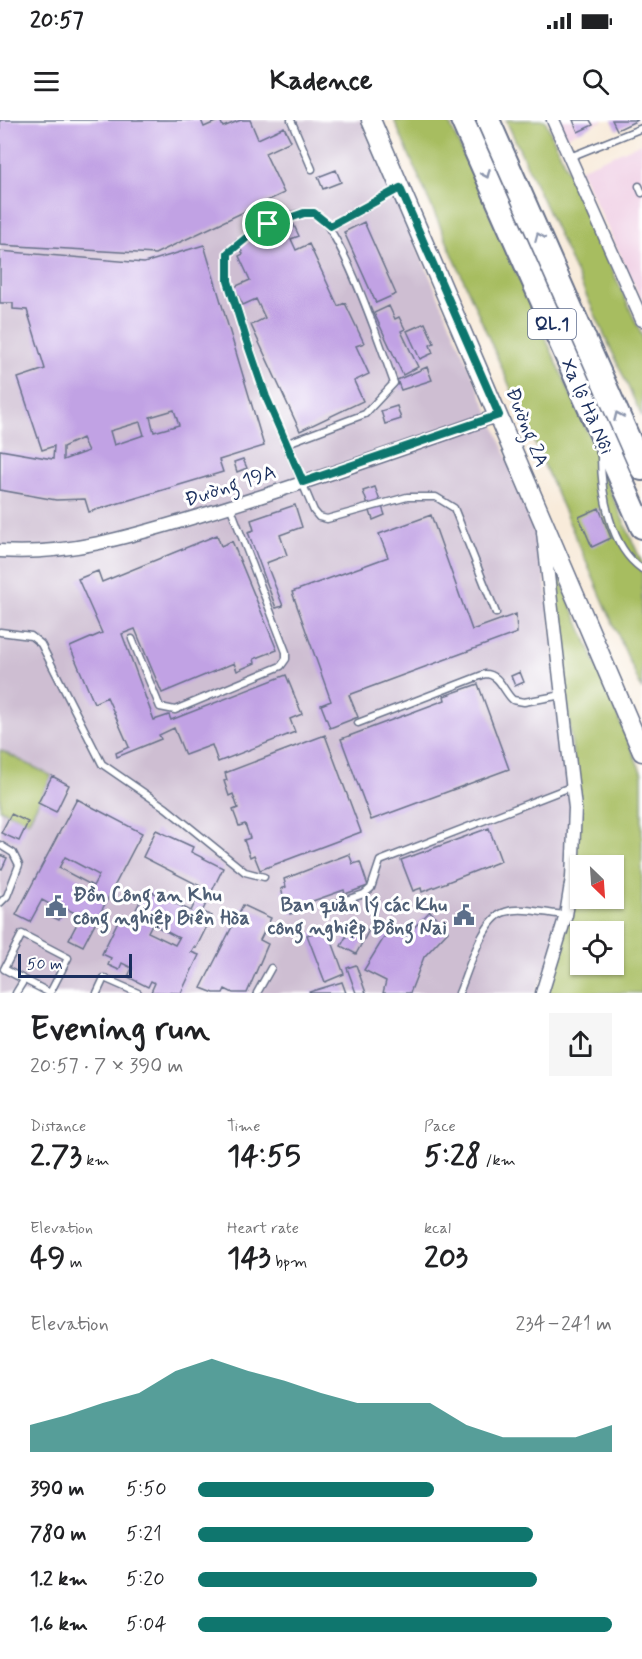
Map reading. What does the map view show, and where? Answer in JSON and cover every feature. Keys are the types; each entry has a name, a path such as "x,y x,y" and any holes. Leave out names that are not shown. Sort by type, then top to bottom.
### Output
{"highway":[{"name":"Xa lộ Hà Nội","path":"462,120 642,527"},
{"name":"Xa lộ Hà Nội","path":"488,120 642,469"}],"street":[{"name":"Đường 2A","path":"371,120 642,752"},
{"path":"553,120 642,320"},
{"name":"Đường 19A","path":"0,551 56,552 88,546 230,506 499,415"},
{"path":"541,519 574,786 573,852 566,915 542,993"}],"lane":[{"path":"291,120 312,169"},
{"path":"570,157 642,128"},
{"path":"639,186 642,194"},
{"path":"330,226 400,188"},
{"path":"285,444 365,414 394,383 359,289 330,226 314,213 304,213 256,230 228,253 228,281 266,397 285,444 303,482 314,511 327,519 407,496 436,497 454,508 496,613"},
{"path":"602,438 602,473 606,507 626,553 642,569"},
{"path":"132,639 160,707 168,710 175,710 281,666 286,659 286,652 230,506"},
{"path":"0,632 31,636 41,644 102,764 166,808 245,872 264,877"},
{"path":"358,723 485,674 491,674 497,678 513,700 524,702 562,695"},
{"path":"325,907 364,894 371,888 380,861 574,786"},
{"path":"0,845 13,853 19,865 7,896 0,903"},
{"path":"459,993 492,920 505,912 566,915"},
{"path":"22,934 68,958 50,993 24,980 3,969 22,934"},
{"path":"257,993 271,968"},
{"path":"97,993 104,978 138,993"},
{"path":"16,993 24,980"}],"shaded area":[{"path":"0,120 362,120 493,422 540,540 573,805 563,911 548,966 535,993 0,993"},
{"path":"559,120 604,120 566,137"},
{"path":"642,143 642,301 580,169"}],"green space":[{"path":"394,120 448,120 589,435 608,486 642,563 642,690"},
{"path":"506,120 545,120 642,336 642,417"},
{"path":"548,550 642,774 642,993 542,993 554,969 570,864 570,909 624,909 624,855 571,855 579,805"},
{"path":"0,750 52,776 28,822 0,809"}],"building":[{"path":"0,120 201,120 204,127 220,120 223,127 241,120 250,120 258,139 284,127 291,141 265,153 284,193 155,254 0,245"},
{"path":"573,120 590,120 593,125 578,132"},
{"path":"612,120 638,120 617,130"},
{"path":"336,170 341,182 323,189 318,177"},
{"path":"292,221 299,236 291,239 296,250 309,244 338,306 345,303 364,343 356,346 369,374 354,381 363,401 300,431 251,325 265,318 256,299 243,305 234,287 250,280 239,256 243,254 239,246"},
{"path":"364,222 396,294 376,303 344,232"},
{"path":"204,245 264,446 219,460 223,472 89,512 85,499 56,500 0,490 0,450 53,459 54,446 42,450 18,378 45,369 27,310 13,309 13,303 0,303 0,251 144,263","holes":["174,410 179,425 154,432 150,417","140,422 144,435 114,445 110,431","82,438 88,451 63,460 63,447"]},
{"path":"389,306 395,319 399,317 405,329 401,331 418,367 403,375 374,313"},
{"path":"425,323 434,343 430,345 433,353 420,359 407,331"},
{"path":"427,367 432,380 401,390 397,380"},
{"path":"397,406 401,419 385,424 381,411"},
{"path":"243,459 247,468 237,472 234,462"},
{"path":"375,487 385,515 373,520 363,491"},
{"path":"295,505 302,527 280,535 287,555 266,563 283,606 276,608 248,532 254,530 251,520"},
{"path":"599,508 611,538 592,547 579,517"},
{"path":"431,515 472,630 516,614 517,633 349,695 358,717 330,728 321,705 331,701 292,592 388,557 379,534"},
{"path":"217,535 221,546 232,541 277,650 254,659 255,663 237,671 234,663 162,693 135,629 122,634 154,720 169,715 171,720 286,675 302,714 290,719 295,732 218,762 212,745 185,755 174,728 159,735 161,739 117,757 116,753 129,747 107,697 94,703 70,647 102,633 78,579 98,571 102,582"},
{"path":"520,672 524,682 515,686 511,676"},
{"path":"478,684 509,769 371,820 341,739 445,700 444,696"},
{"path":"325,735 361,832 260,870 254,855 250,857 244,840 250,838 245,824 239,826 233,810 238,808 233,794 229,796 224,781 227,780 225,773"},
{"path":"52,776 69,785 56,812 38,803"},
{"path":"77,799 142,833 83,946 69,939 81,916 65,908 59,920 50,916 55,907 42,900 30,922 16,915","holes":["65,857 99,875 93,886 59,868"]},
{"path":"11,814 28,822 19,841 1,833"},
{"path":"489,828 501,861 422,892 421,888 413,891 401,860"},
{"path":"156,830 193,847 191,852 223,868 202,912 212,916 196,948 194,947 191,952 199,955 181,993 151,992 155,983 151,981 148,987 128,977 132,968 122,963 119,970 108,965 111,958 102,954 119,919 129,924 146,889 191,911 202,887 143,857","holes":["152,924 179,938 175,945 148,932"]},
{"path":"349,854 353,864 360,862 368,886 345,894 344,890 310,902 312,907 290,914 281,889 286,887 284,879"},
{"path":"0,855 7,858 2,869 0,868"},
{"path":"243,905 271,918 260,940 268,944 247,993 233,993 225,989 223,993 214,993 201,988"},
{"path":"430,911 448,931 424,957 410,993 383,993 386,981 364,970 391,926 405,937"},
{"path":"354,922 369,930 356,954 341,946"},
{"path":"327,928 344,974 325,982 307,935"},
{"path":"356,965 366,993 356,993 347,968"},
{"path":"342,982 346,993 309,993 309,992"}],"place":[{"name":"Đồn Công an Khu công nghiệp Biên Hòa","path":"56,906"},
{"name":"Ban quản lý các Khu công nghiệp Đồng Nai","path":"464,915"}],"route":[{"path":"400,188 499,415 303,482 266,397 228,281 228,253 256,230 268,224 304,213 314,213 330,226 400,188"}]}
